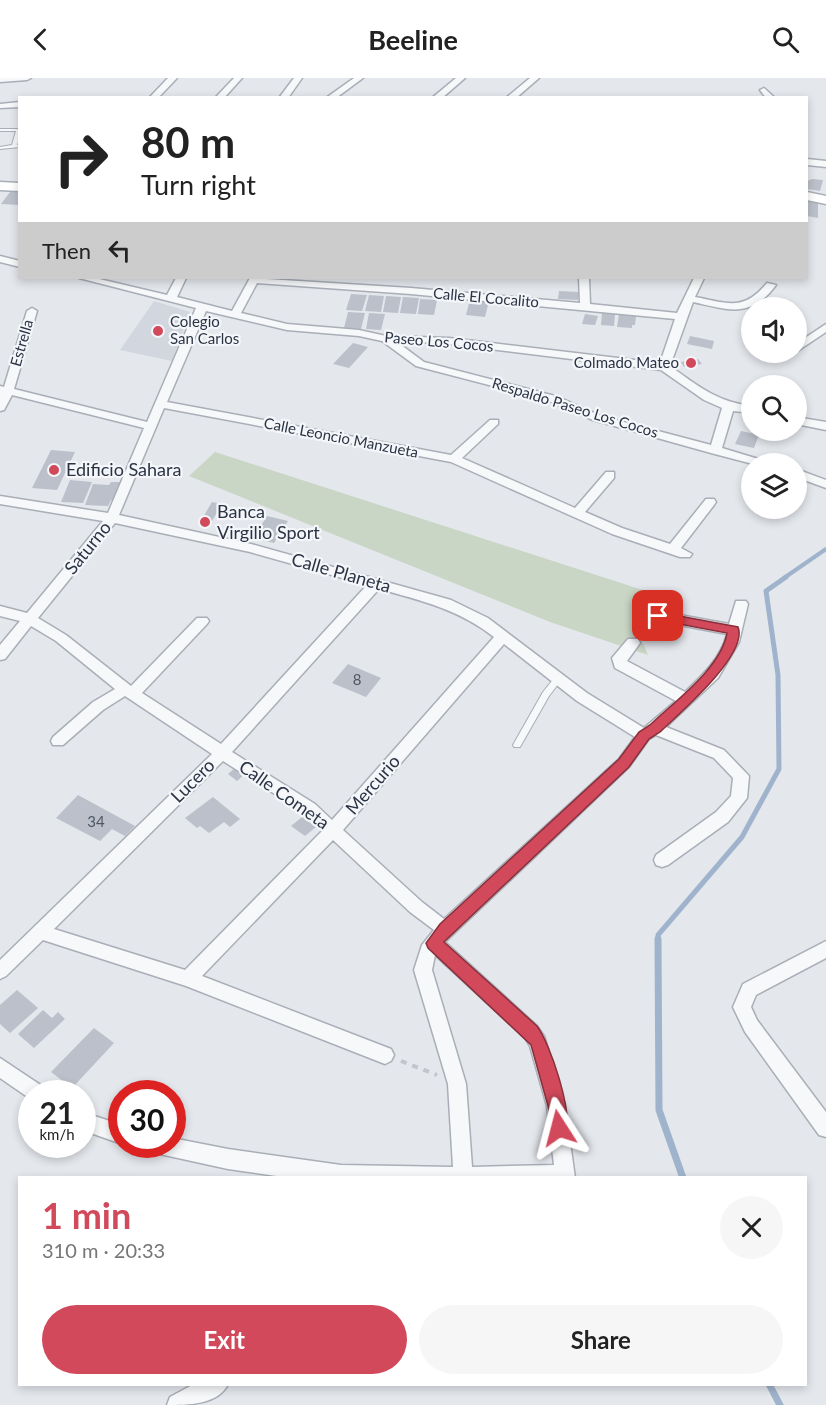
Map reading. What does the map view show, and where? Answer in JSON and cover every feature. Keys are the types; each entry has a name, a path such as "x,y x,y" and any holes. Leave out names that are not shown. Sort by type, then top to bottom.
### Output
{"street":[{"path":"0,80 27,78"},
{"path":"155,96 173,78"},
{"path":"221,96 238,78"},
{"path":"284,96 298,78"},
{"path":"333,96 359,78"},
{"path":"438,96 461,78"},
{"path":"513,96 536,78"},
{"path":"764,90 769,96"},
{"path":"0,106 18,104"},
{"path":"808,162 826,164"},
{"path":"0,186 18,187"},
{"path":"808,196 826,200"},
{"path":"0,259 18,264"},
{"path":"171,298 180,279"},
{"path":"235,315 255,279"},
{"name":"Calle El Cocalito","path":"255,279 681,316"},
{"path":"584,279 585,308"},
{"path":"699,279 681,316 664,367 689,387 728,407 741,409"},
{"name":"Paseo Los Cocos","path":"104,280 287,327 359,333 386,339 449,341 664,367"},
{"path":"691,299 740,308 753,305 762,298 771,285"},
{"path":"4,390 151,426 202,307"},
{"name":"Estrella","path":"0,408 4,390 32,311"},
{"path":"807,341 826,327"},
{"name":"Respaldo Paseo Los Cocos","path":"386,339 420,363 551,398 597,418 741,457"},
{"name":"Calle Leoncio Manzueta","path":"160,404 454,459 617,531 679,552 710,502"},
{"path":"715,450 728,407"},
{"path":"454,459 494,422"},
{"path":"807,422 826,426"},
{"name":"Saturno","path":"0,655 112,518 151,426"},
{"path":"578,513 610,475"},
{"path":"807,477 826,484"},
{"name":"Calle Planeta","path":"0,500 112,518 251,548 446,603 483,621 582,697 650,732 719,754 741,776 739,798 723,817 662,860"},
{"name":"Lucero","path":"0,971 223,752 377,583"},
{"path":"464,1176 457,1084 423,970 428,950 440,936 624,763 650,732 713,674 732,642 741,604"},
{"name":"Calle Cometa","path":"0,611 30,619 61,638 128,691 309,808 416,908 538,1042 556,1106 565,1176"},
{"path":"658,616 734,630"},
{"path":"58,741 99,706 128,691 202,621"},
{"name":"Mercurio","path":"188,979 334,829 502,637"},
{"path":"633,643 619,658 620,664 687,700"},
{"path":"40,932 188,979 385,1055"},
{"path":"826,949 749,990 742,1007 751,1026 826,1128"},
{"path":"0,1067 18,1080"},
{"path":"186,1151 340,1175 381,1176"},
{"path":"178,1405 213,1386"}],"lane":[{"path":"0,130 18,130"},
{"path":"0,148 17,146"},
{"path":"517,745 546,694 558,679"}],"path":[{"path":"385,1055 457,1084"}],"shaded area":[{"name":"Colegio San Carlos","path":"154,301 190,312 172,361 120,350"}],"green space":[{"path":"215,452 652,593 635,624 648,655 550,622 189,476"}],"building":[{"path":"823,180 820,191 808,189 808,181"},
{"path":"10,192 18,192 18,205 1,204"},
{"path":"808,200 818,201 818,218 808,216"},
{"path":"559,291 580,292 578,300 558,299"},
{"path":"351,294 367,295 362,311 346,310"},
{"path":"369,295 384,296 381,312 365,311"},
{"path":"386,296 401,297 398,313 383,312"},
{"path":"403,297 419,298 416,314 400,313"},
{"path":"420,299 437,300 434,315 418,314"},
{"path":"470,299 489,301 485,317 466,315"},
{"path":"348,312 365,313 361,329 344,328"},
{"path":"369,313 385,314 381,330 366,329"},
{"path":"602,313 615,314 614,326 601,325"},
{"path":"585,314 598,316 595,325 582,324"},
{"path":"619,314 636,316 635,325 632,325 632,328 617,327"},
{"path":"690,336 714,341 712,349 687,344"},
{"path":"353,343 368,347 349,368 333,364"},
{"name":"Colmado Mateo","path":"698,359 702,364 684,367 681,362"},
{"path":"741,431 741,441 757,441 754,448 735,444"},
{"name":"Edificio Sahara","path":"51,450 75,452 57,490 32,488"},
{"path":"70,480 92,482 83,503 61,502"},
{"path":"111,482 126,482 118,500 111,500 108,506 85,505 93,484 109,485"},
{"path":"212,502 222,504 209,526 199,524"},
{"path":"267,516 288,521 274,543 253,538"},
{"path":"348,664 381,678 366,697 332,683"},
{"path":"237,766 247,772 237,781 228,774"},
{"path":"78,795 135,826 125,836 112,829 100,841 56,818"},
{"path":"213,797 240,819 230,827 224,822 209,833 200,826 197,828 185,818"},
{"path":"302,817 316,827 305,836 291,826"},
{"path":"17,990 38,1008 10,1033 0,1024 0,1005"},
{"path":"43,1010 52,1018 58,1012 65,1019 34,1048 18,1034"},
{"path":"94,1028 114,1043 79,1080 62,1080 51,1072"}],"waterway":[{"path":"784,578 826,549"},
{"path":"658,939 658,935 742,837 779,769 778,675 766,591 786,577"},
{"path":"658,939 659,1110 682,1176"},
{"path":"770,1386 780,1405"}],"place":[{"name":"Colegio San Carlos","path":"158,331"},
{"name":"Colmado Mateo","path":"691,363"},
{"name":"Edificio Sahara","path":"54,470"},
{"name":"Banca Virgilio Sport","path":"205,522"}],"route":[{"path":"559,1128 556,1106 538,1042 531,1032 434,943 445,929 624,763 644,735 655,729 713,674 732,642 734,630 658,616"}]}
